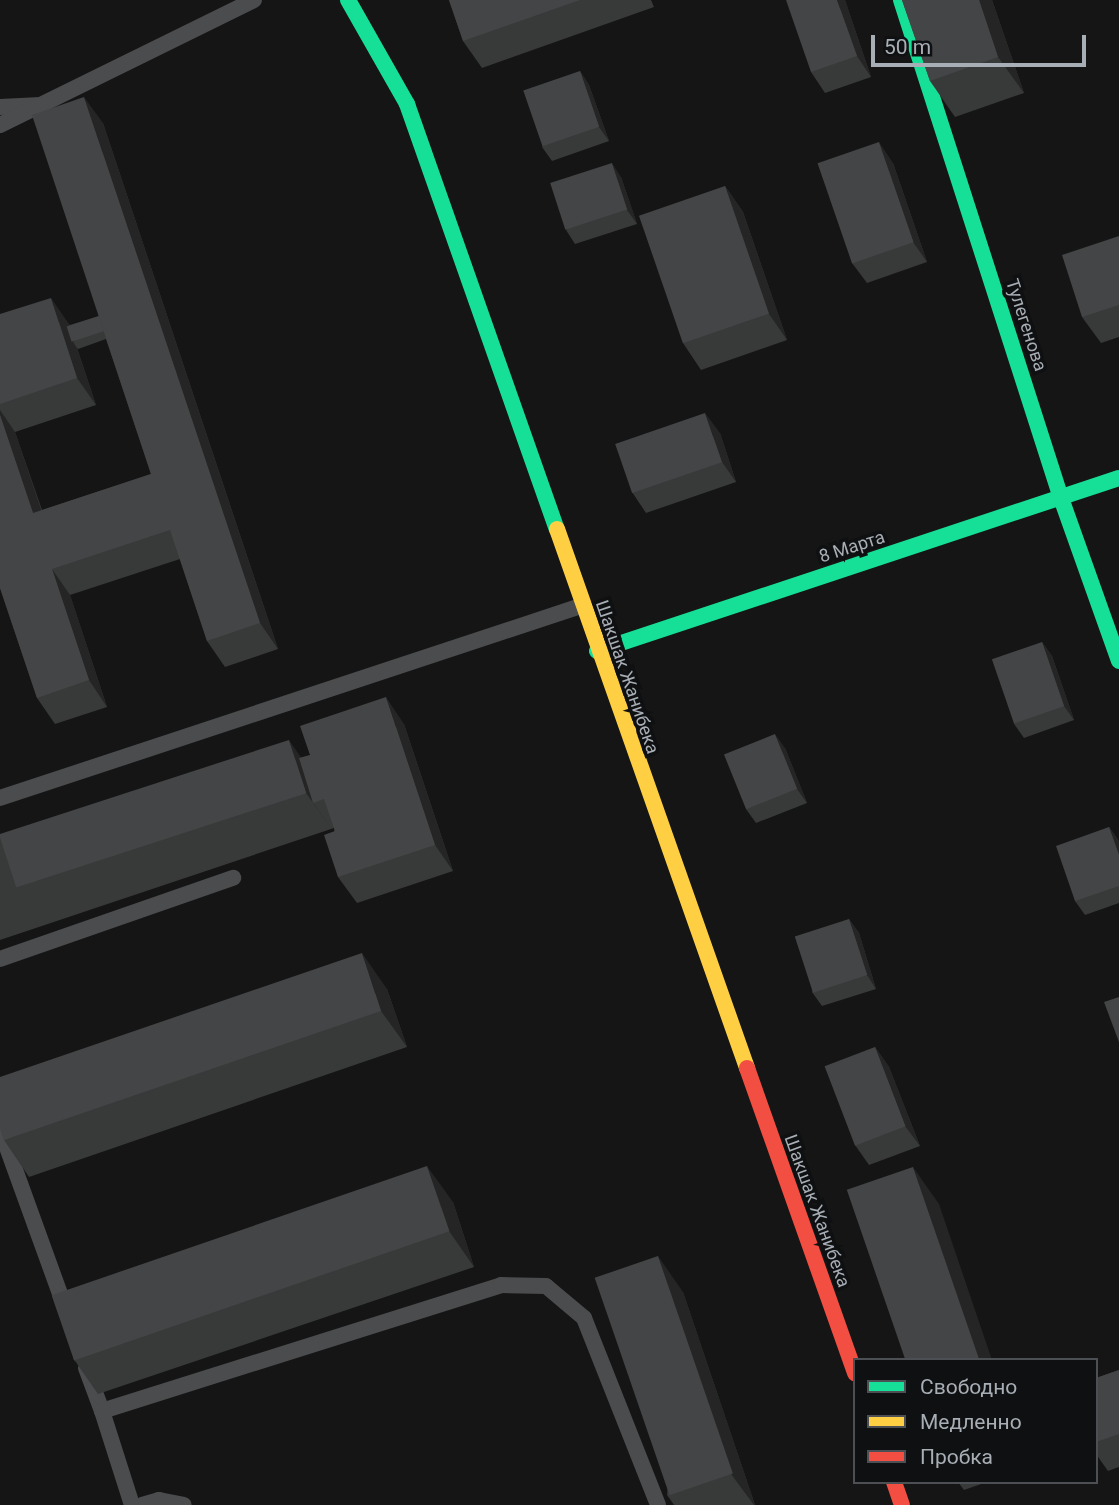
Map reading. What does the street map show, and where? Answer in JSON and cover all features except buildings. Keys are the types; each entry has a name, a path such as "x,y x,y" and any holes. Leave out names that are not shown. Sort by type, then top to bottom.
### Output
{"main road":[{"name":"Шакшак Жанибека","path":"348,0 407,104 581,606 853,1367"},
{"name":"Тулегенова","path":"901,0 1061,498 1119,661"},
{"name":"8 Марта","path":"597,651 1119,478"}],"lane":[{"path":"0,125 49,104 254,0"},
{"path":"0,107 49,104"},
{"path":"0,798 581,606"},
{"path":"0,959 233,878"},
{"path":"0,1128 69,1321"},
{"path":"102,1411 501,1285 546,1286 584,1318 658,1505"},
{"path":"79,1346 132,1505"},
{"path":"877,1505 898,1495"},
{"path":"142,1505 159,1500 184,1505"}],"traffic: fast":[{"path":"348,0 407,104 557,529"},
{"path":"901,0 1061,498 1119,661"},
{"path":"597,651 1119,478"}],"traffic: slow":[{"path":"557,529 747,1068"}],"traffic: jam":[{"path":"747,1068 853,1367"},
{"path":"895,1484 902,1505"}]}
